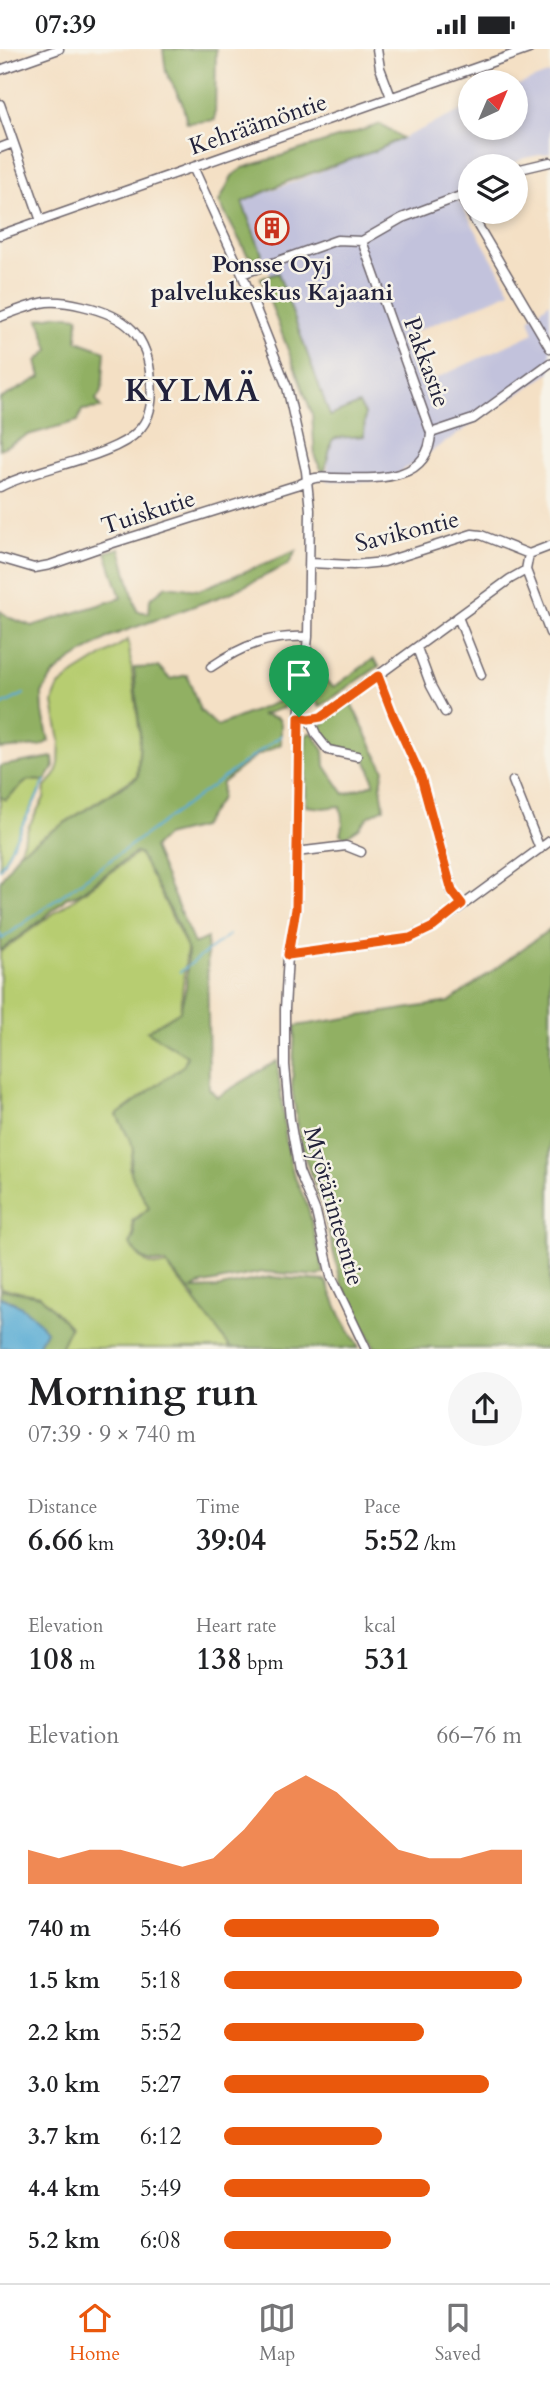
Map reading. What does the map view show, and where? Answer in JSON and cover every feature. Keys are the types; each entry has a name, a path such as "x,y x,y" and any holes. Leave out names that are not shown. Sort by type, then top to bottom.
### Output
{"street":[{"path":"0,70 59,49"},
{"path":"377,49 380,68 391,97"},
{"name":"Kehräämöntie","path":"0,235 529,49"},
{"path":"0,104 41,221"},
{"path":"0,148 13,143"},
{"path":"528,167 550,162"},
{"name":"Myötärinteentie","path":"193,167 242,274 288,387 302,447 310,510 308,637 299,717 296,909 288,955 285,1065 299,1171 316,1212 331,1276 366,1349"},
{"path":"242,274 337,240 362,241 401,218 458,198"},
{"path":"477,224 550,348"},
{"name":"Pakkastie","path":"307,482 313,478 380,479 397,476 423,459 429,448 431,433 362,241"},
{"path":"0,317 33,305 64,302 92,308 123,321 138,334 144,345 150,365 152,395 146,421 127,441 0,487"},
{"path":"431,433 473,419 550,363"},
{"name":"Tuiskutie","path":"0,558 34,568 50,565 307,482"},
{"name":"Savikontie","path":"310,563 353,565 384,562 472,534 530,554"},
{"path":"550,546 530,554 526,570 550,633"},
{"path":"299,717 321,717 526,570"},
{"path":"458,617 481,675"},
{"path":"211,667 235,652 273,637 308,637"},
{"path":"417,647 431,686 445,712"},
{"path":"378,676 421,777 452,891 462,904"},
{"path":"309,719 328,750 357,755"},
{"path":"513,781 540,849"},
{"path":"288,955 410,938 433,927 550,841"},
{"path":"296,852 346,846 361,852"}],"shaded area":[{"path":"550,73 550,153 528,157 528,154 458,154 458,192 455,194 458,199 458,224 472,224 511,292 404,336 422,385 534,333 529,319 550,302 550,373 385,482 327,482 330,423 241,202 375,151 458,112 458,140 528,140 528,81"}],"green space":[{"path":"163,49 216,49 215,120 187,123 182,102 166,72"},
{"path":"381,124 402,138 242,202 262,254 256,260 247,254 219,202 232,176 243,168"},
{"path":"278,273 330,416 359,404 365,414 364,436 332,440 324,474 315,458 312,414 261,278"},
{"path":"58,315 78,317 77,341 105,351 102,391 96,399 101,408 82,410 78,421 28,435 0,449 0,399 41,377 37,361 49,350 39,319"},
{"path":"120,548 137,611 149,613 150,599 166,586 199,590 296,551 289,564 230,593 111,636 70,661 53,675 42,693 49,741 40,746 0,749 0,611 32,626 121,598 106,552"},
{"path":"128,640 140,736 137,776 19,852 44,798 45,787 55,776 59,764 60,741 53,703 59,686"},
{"path":"373,659 379,666 319,707 316,701 317,689 326,681 334,687"},
{"path":"159,667 170,679 187,675 200,710 217,726 287,698 283,708 261,715 278,718 281,723 281,744 256,756 222,783 221,798 201,827 165,836 153,848 194,944 207,938 209,1088 217,1097 277,1061 286,1139 293,1173 308,1207 324,1273 319,1276 263,1272 199,1285 193,1289 216,1288 270,1277 326,1281 359,1348 231,1348 195,1301 196,1298 165,1263 144,1259 130,1244 134,1236 133,1222 149,1208 132,1175 134,1148 117,1115 184,1065 187,1056 147,1031 180,1011 186,987 188,951 176,921 139,853 135,853 78,894 66,898 0,951 0,881 19,852 138,777 140,736 134,668"},
{"path":"351,703 384,770 381,785 384,808 368,817 359,828 345,837 340,834 343,823 340,806 306,806 306,735 312,732 324,751 325,766 344,794 374,784 370,768 361,754 330,743 319,727"},
{"path":"53,757 54,767 45,781 28,780 5,800 0,796 0,766"},
{"path":"28,780 45,781 0,869 0,796 5,800"},
{"path":"138,853 147,865 187,948 180,1011 147,1031 187,1056 185,1065 117,1115 134,1148 129,1168 149,1208 132,1221 133,1235 130,1244 145,1262 155,1266 167,1265 231,1348 60,1348 70,1327 40,1296 0,1288 0,952"},
{"path":"550,929 550,1348 375,1348 341,1283 322,1205 301,1147 292,1089 295,1026 449,1002"},
{"path":"0,1289 40,1296 70,1327 60,1348 37,1348 46,1331 14,1302 0,1297"}],"water":[{"path":"0,1297 26,1310 46,1331 37,1348 0,1348"}],"waterway":[{"path":"0,706 24,694"},
{"path":"0,933 2,939 282,735"},
{"path":"0,869 45,781"},
{"path":"180,972 229,935"}],"place":[{"name":"Ponsse Oyj palvelukeskus Kajaani","path":"272,228"}],"district":[{"name":"KYLMÄ","path":"193,390"}],"route":[{"path":"378,676 401,735 418,766 452,891 462,904 433,927 410,938 288,955 296,909 299,717 321,717 378,676"}]}
